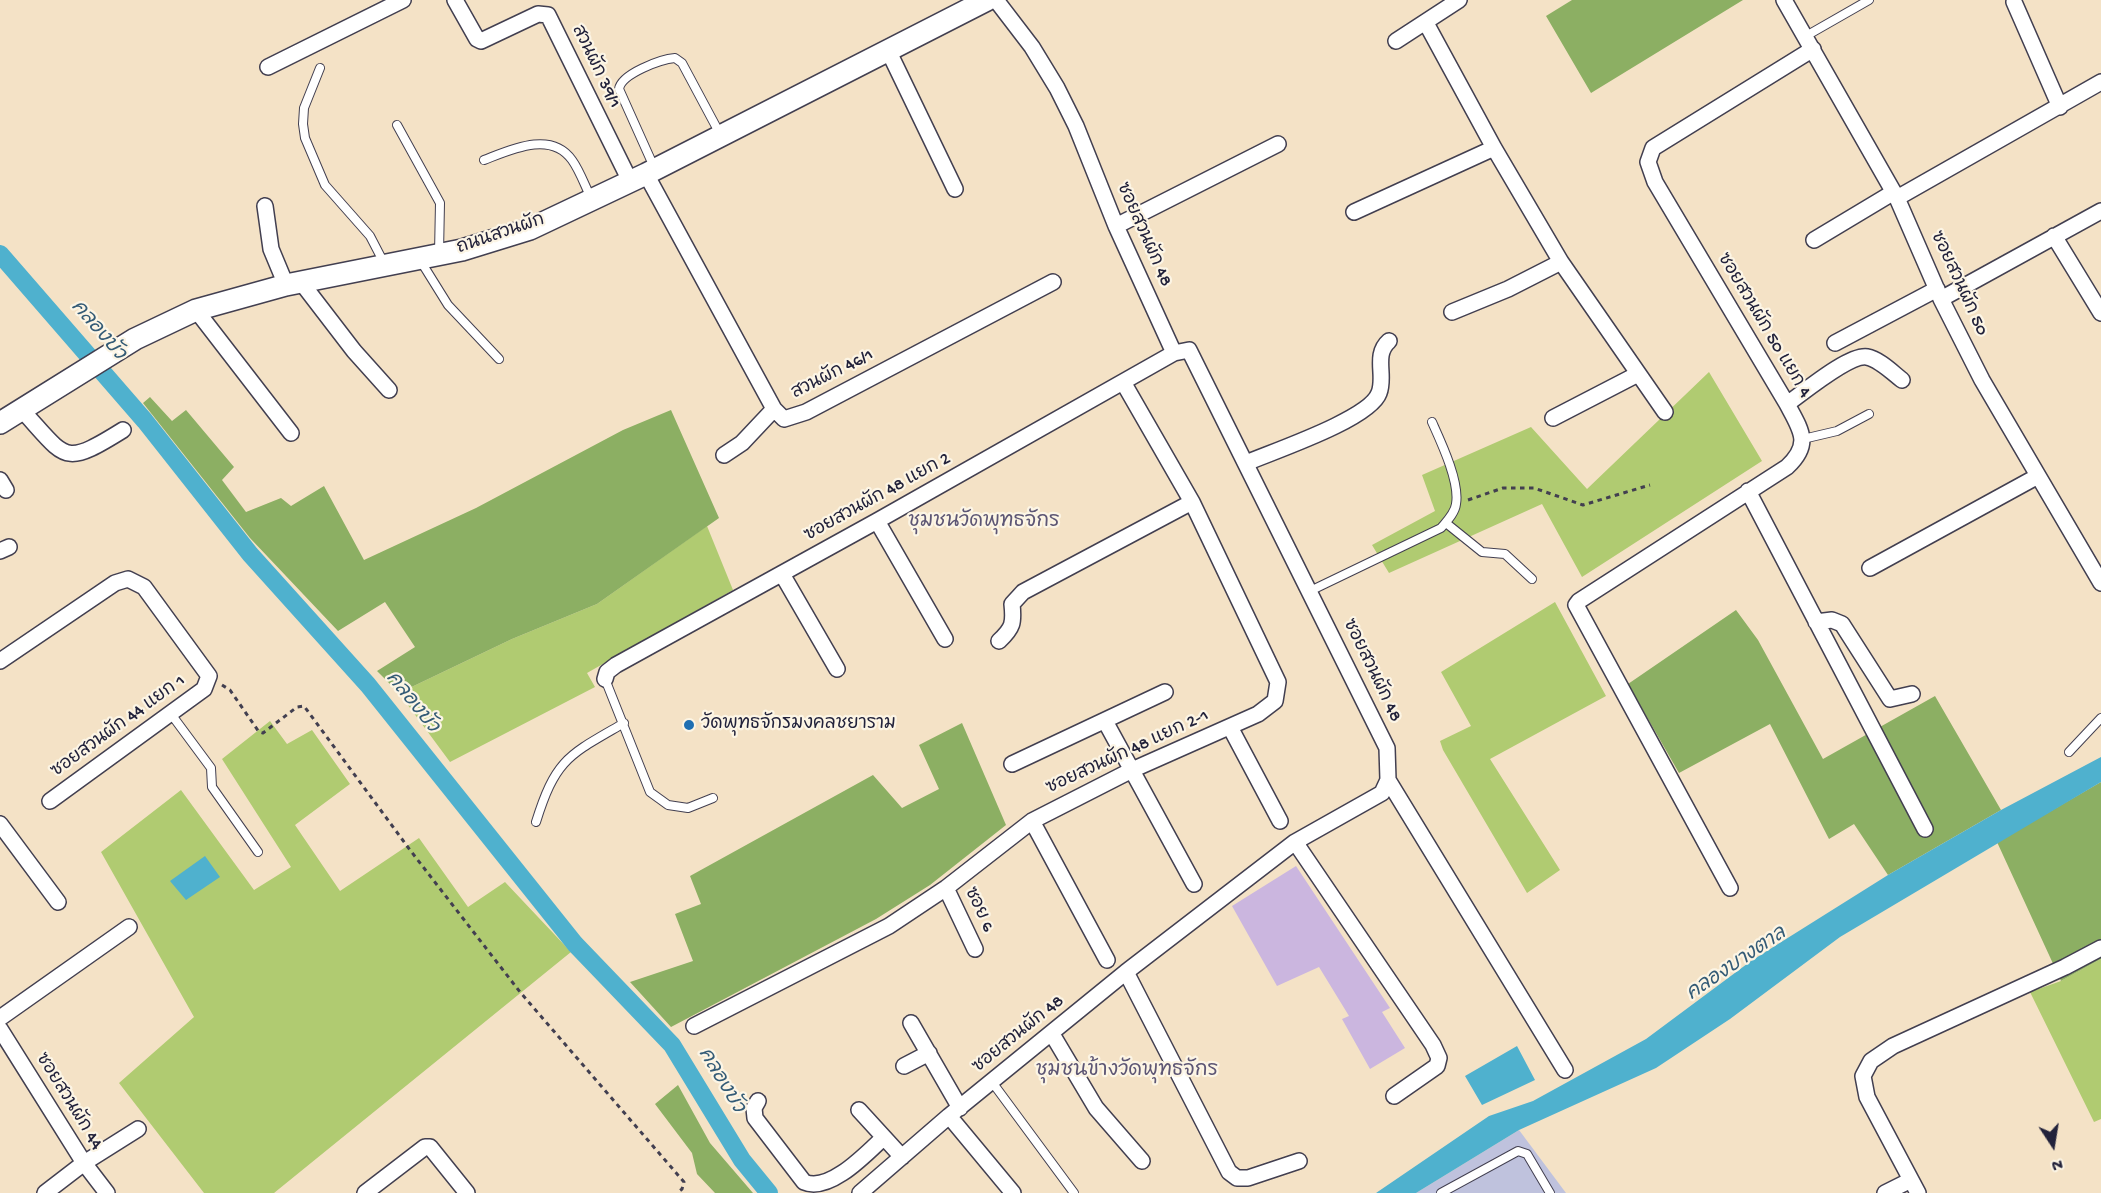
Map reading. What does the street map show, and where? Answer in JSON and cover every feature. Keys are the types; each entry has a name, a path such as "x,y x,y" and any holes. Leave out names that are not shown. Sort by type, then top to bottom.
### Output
{"street":[{"path":"268,67 403,0"},
{"name":"สวนผัก 39/1","path":"455,0 477,39 481,41 538,14 548,15 644,175"},
{"name":"ถนนสวนผัก","path":"0,423 135,339 196,310 293,283 429,256 530,229 644,175 720,134 987,0"},
{"name":"ซอยสวนผัก 48","path":"860,1193 1126,972 1295,842 1382,793 1388,780 1387,748 1246,463 1189,350 1174,352 1116,226 1076,126 1057,88 1032,47 996,0"},
{"path":"1396,41 1459,0"},
{"name":"ซอยสวนผัก 50","path":"1784,0 1895,195 1939,294 1982,380 2101,583"},
{"path":"2013,2 2060,107"},
{"path":"1425,23 1494,148 1561,262 1665,412"},
{"name":"ซอยสวนผัก 50 แยก 4","path":"1803,439 1787,404 1655,182 1648,162 1653,148 1809,43"},
{"path":"888,50 955,189"},
{"path":"1814,240 2060,107 2101,82"},
{"path":"1116,226 1278,144"},
{"path":"1354,212 1494,148"},
{"name":"สวนผัก 46/1","path":"644,175 774,409 784,419 806,412 1053,282"},
{"path":"265,206 271,249 293,283 389,390"},
{"path":"1835,343 1939,294 2101,212"},
{"path":"2054,236 2101,313"},
{"path":"1452,312 1508,289 1561,262"},
{"path":"196,310 291,433"},
{"path":"1246,463 1351,419 1375,403 1382,379 1381,353 1383,346 1389,341"},
{"name":"ซอยสวนผัก 48 แยก 2","path":"605,679 607,672 616,665 877,521 1174,352"},
{"path":"1787,404 1845,364 1863,357 1870,357 1902,380"},
{"path":"1553,418 1638,374"},
{"name":"ซอยสวนผัก 48 แยก 2-1","path":"694,1026 889,926 946,888 1032,821 1132,770 1258,714 1275,700 1278,682 1192,502 1123,382"},
{"path":"21,409 59,450 69,455 92,449 123,430"},
{"path":"724,455 742,443 774,409"},
{"path":"1730,888 1576,605 1796,459 1803,439"},
{"path":"1870,568 2038,476"},
{"path":"1748,491 1925,829"},
{"path":"999,641 1011,630 1014,619 1012,604 1023,592 1192,502"},
{"path":"877,521 945,639"},
{"path":"782,574 837,669"},
{"name":"ซอยสวนผัก 44 แยก 1","path":"0,661 115,583 128,579 144,587 207,672 209,680 204,689 50,801"},
{"path":"1816,622 1832,620 1842,624 1890,699 1912,694"},
{"path":"1012,764 1165,692"},
{"path":"1105,721 1194,884"},
{"path":"1230,727 1280,820"},
{"path":"1388,780 1565,1070"},
{"path":"1032,821 1107,960"},
{"path":"0,824 58,902"},
{"path":"1295,842 1433,1045 1439,1058 1437,1066 1394,1096"},
{"name":"ซอย 6","path":"946,888 975,949"},
{"path":"0,1018 129,927"},
{"path":"1885,1193 1915,1187 1867,1097 1863,1076 1871,1061 1893,1046 2065,967 2101,948"},
{"path":"1126,972 1229,1172 1237,1178 1248,1178 1299,1161"},
{"path":"911,1023 929,1053 955,1112 1013,1193"},
{"name":"ซอยสวนผัก 44","path":"0,1029 84,1163 106,1193"},
{"path":"1052,1034 1096,1108 1142,1161"},
{"path":"904,1066 929,1053"},
{"path":"758,1101 753,1108 755,1118 804,1182 812,1186 825,1185 861,1159 883,1138"},
{"path":"859,1110 902,1157"},
{"path":"45,1193 84,1163 138,1129"},
{"path":"365,1193 424,1147 430,1147 467,1193"}],"lane":[{"path":"1809,43 1869,0"},
{"path":"644,175 621,96 620,84 624,79 653,64 675,58 688,71 720,134"},
{"path":"320,68 304,108 305,138 325,185 370,236 385,264"},
{"path":"397,125 440,204 429,256 448,305 499,359"},
{"path":"484,160 521,147 549,145 571,158 592,200"},
{"path":"1803,439 1837,430 1869,414"},
{"path":"1310,591 1441,528 1446,523 1457,503 1450,464 1432,422"},
{"path":"1446,523 1482,552 1505,554 1532,579"},
{"path":"605,679 650,792 668,805 688,808 713,798"},
{"path":"171,714 211,768 212,788 258,852"},
{"path":"2069,752 2101,718"},
{"path":"536,822 547,787 561,766 578,750 624,723"},
{"path":"992,1082 1074,1193"},
{"path":"1441,1193 1518,1151 1523,1151 1550,1193"}],"path":[{"path":"1457,503 1503,488 1534,488 1562,500 1583,505 1650,485"},
{"path":"209,680 226,687 259,732 263,733 297,707 304,706 410,850 520,993 684,1182 682,1189 677,1193"}],"shaded area":[{"path":"1519,1130 1566,1193 1416,1193"}],"green space":[{"path":"1572,0 1743,0 1591,93 1546,16"},
{"path":"1709,372 1762,461 1582,577 1542,504 1389,573 1372,545 1435,511 1422,475 1531,427 1587,489"},
{"path":"150,397 172,421 186,410 234,467 222,480 246,512 281,498 291,506 324,486 364,560 476,508 623,430 671,410 719,518 597,604 512,639 399,693 377,671 415,647 385,602 338,631 250,538 143,403"},
{"path":"707,526 733,590 587,673 595,687 450,762 399,693 512,639 597,604"},
{"path":"1555,602 1606,696 1490,759 1560,870 1527,893 1443,750 1440,741 1471,726 1441,672"},
{"path":"1736,610 1758,640 1823,759 1935,696 2001,810 1888,875 1854,824 1829,839 1770,724 1679,773 1628,684"},
{"path":"270,721 287,744 312,730 350,784 295,825 340,891 419,838 468,907 505,882 571,952 274,1193 204,1193 119,1083 194,1017 101,852 181,790 254,890 291,867 222,759"},
{"path":"962,723 1006,825 930,885 876,919 671,1027 630,982 693,961 675,914 701,904 690,876 873,775 902,808 939,789 919,745"},
{"path":"2101,782 2101,959 2061,981 1997,842"},
{"path":"2101,959 2101,1119 2094,1122 2030,992 2061,981"},
{"path":"678,1085 710,1143 753,1193 715,1193 697,1174 692,1153 655,1104"}],"water":[{"path":"2101,757 2101,782 1840,937 1730,1019 1656,1068 1519,1130 1416,1193 1376,1193 1489,1116 1533,1101 1646,1039 1751,961 1888,875 2001,810"},
{"path":"205,856 220,877 186,900 170,881"},
{"path":"1517,1046 1535,1080 1482,1105 1465,1076"}],"building":[{"path":"1296,866 1390,1008 1382,1012 1405,1048 1370,1069 1342,1019 1349,1016 1319,967 1277,986 1232,906"}],"waterway":[{"name":"คลองบัว","path":"0,254 145,421 250,554 368,685 575,944 672,1045 742,1160 769,1193"}],"place":[{"name":"วัดพุทธจักรมงคลชยาราม","path":"689,725"}],"district":[{"name":"ชุมชนวัดพุทธจักร","path":"984,523"},
{"name":"ชุมชนข้างวัดพุทธจักร","path":"1127,1072"}],"water label":[{"name":"คลองบางตาล","path":"1737,965"}]}
